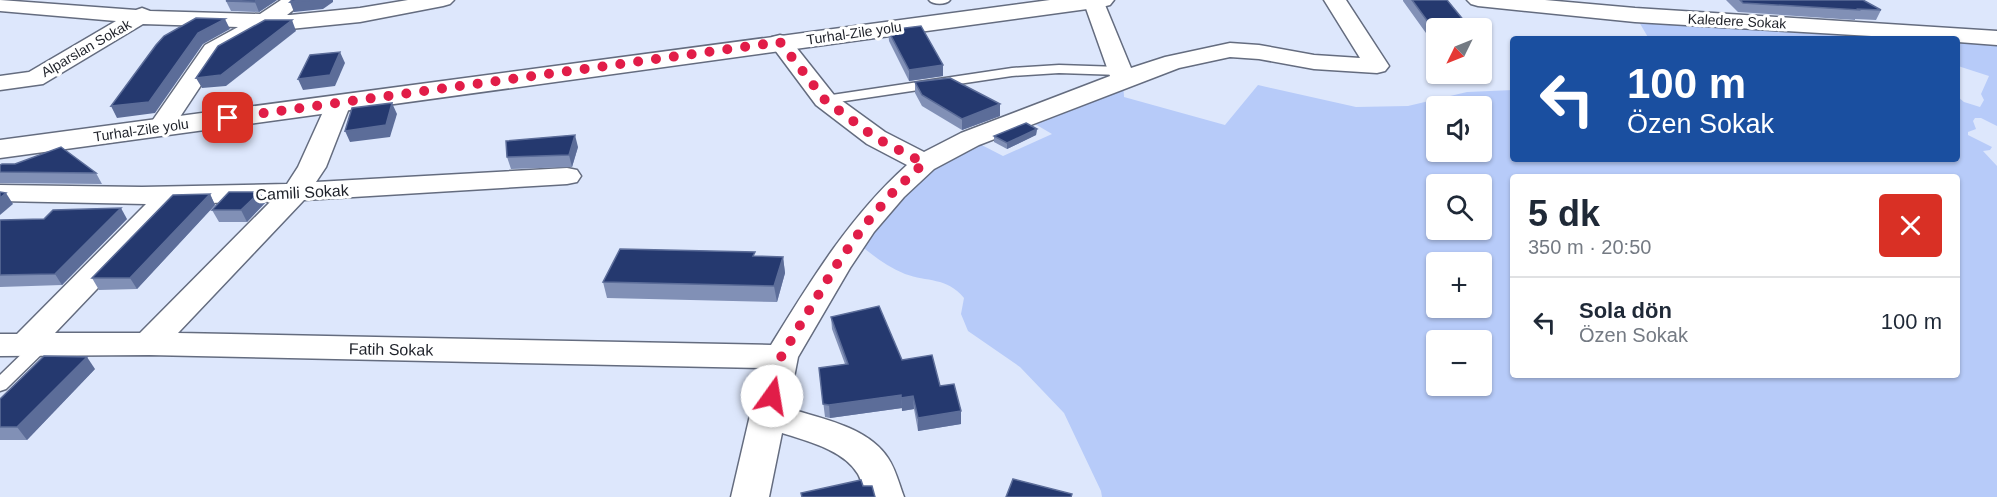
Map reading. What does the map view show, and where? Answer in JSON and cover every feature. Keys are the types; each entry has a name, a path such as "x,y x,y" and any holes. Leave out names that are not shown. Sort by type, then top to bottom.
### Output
{"main road":[{"name":"Turhal-Zile yolu","path":"0,149 1097,1"}],"street":[{"path":"0,4 4,0"},
{"name":"Alparslan Sokak","path":"0,83 34,79 168,0"},
{"path":"161,127 213,50 265,21 295,0"},
{"path":"0,4 140,16 265,21 318,20 443,0"},
{"path":"750,497 781,357 835,267 864,226 894,191 924,163 970,139 1122,75 1196,56 1230,50 1259,52 1314,62 1377,66 1335,0"},
{"name":"Kaledere Sokak","path":"1478,0 1561,10 1997,38"},
{"path":"1718,0 1741,22"},
{"path":"1097,1 1122,75"},
{"path":"780,42 825,100 876,138 924,163"},
{"path":"0,101 34,79"},
{"path":"149,344 295,193 312,167 339,103"},
{"name":"Camili Sokak","path":"0,193 76,197 295,193 567,176"},
{"path":"22,345 170,196"},
{"name":"Fatih Sokak","path":"22,345 149,344 781,357"},
{"path":"768,415 835,438 856,450 872,465 885,497"}],"lane":[{"path":"934,0 945,0"},
{"path":"825,100 1012,72 1059,69 1122,75"},
{"path":"0,385 22,345"}],"shaded area":[{"path":"1635,15 1997,38 1997,126 1981,118 1975,118 1973,121 1976,129 1968,132 1968,135 1992,147 1990,150 1983,151 1997,166 1997,497 1102,497 1064,413 1020,367 968,331 961,314 964,298 944,283 898,271 854,240 864,226 970,139 1003,156 1052,134 1023,117 1123,79 1124,97 1225,125 1258,85 1356,107 1408,106 1426,102 1426,162 1492,162 1492,96 1450,96 1467,92 1510,90 1510,162 1960,162 1960,99 1980,107 1984,100 1981,94 1989,76 1960,67 1960,36 1647,36"}],"building":[{"path":"257,0 255,2 226,1"},
{"path":"1412,0 1447,0 1462,18 1426,18"},
{"path":"1740,0 1863,0 1881,10 1743,3"},
{"path":"196,18 225,19 198,33 149,102 111,106 164,36"},
{"path":"265,20 292,20 221,75 196,78 218,46"},
{"path":"921,26 943,65 909,70 888,30"},
{"path":"340,52 330,75 298,79 310,55"},
{"path":"950,78 1000,104 962,119 922,95 915,82"},
{"path":"392,103 386,125 345,131 352,108"},
{"path":"1026,123 1037,129 1007,143 994,136"},
{"path":"575,135 569,155 507,157 506,141"},
{"path":"61,147 96,173 0,172 2,164 15,164"},
{"path":"229,192 260,192 241,210 212,210"},
{"path":"210,194 130,278 92,278 173,195"},
{"path":"121,208 55,274 0,275 0,220 44,219 53,210"},
{"path":"620,249 755,252 753,256 783,257 774,286 603,282"},
{"path":"879,306 902,360 932,355 940,386 954,384 961,411 918,418 913,396 901,398 901,395 823,404 819,368 848,364 831,317"},
{"path":"44,356 87,357 17,427 0,427 0,399"},
{"path":"1013,479 1072,494 1071,497 1006,497"},
{"path":"861,480 863,486 872,486 875,497 802,497 801,493"}],"route":[{"path":"228,118 780,42 825,100 876,138 924,163 894,191 864,226 835,267 781,357 772,396"}]}
